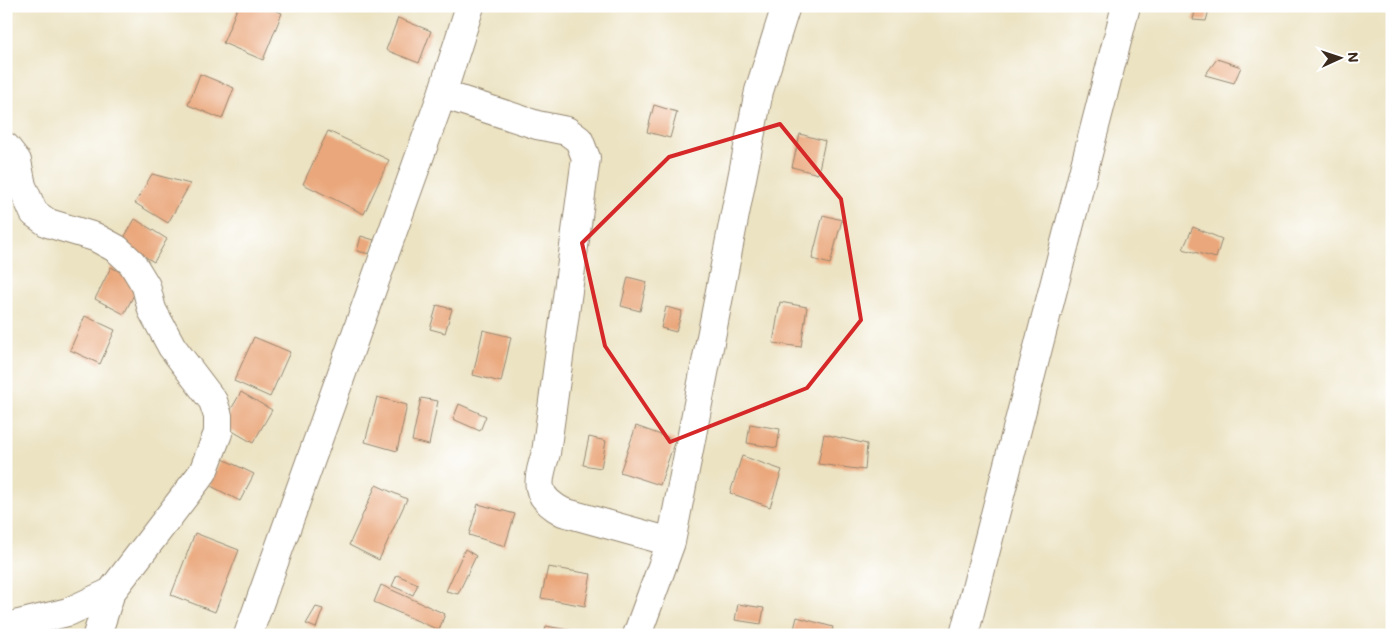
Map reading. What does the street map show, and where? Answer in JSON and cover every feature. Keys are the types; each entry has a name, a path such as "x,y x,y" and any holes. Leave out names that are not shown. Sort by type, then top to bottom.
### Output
{"street":[{"path":"248,635 442,94 470,6"},
{"path":"637,635 671,542 759,91 786,6"},
{"path":"964,635 1126,6"},
{"path":"442,94 537,125 567,131 579,140 586,158 546,453 539,475 541,494 548,504 563,512 671,542"},
{"path":"6,147 17,161 22,186 34,213 48,223 95,237 117,249 132,263 146,286 152,310 172,347 213,401 218,416 218,432 203,472 111,592 96,635"},
{"path":"6,627 68,612 111,592"}],"highlighted area":[{"path":"780,124 841,199 861,320 807,388 670,442 605,346 582,243 669,157"}],"building":[{"path":"238,6 264,6 282,13 263,60 223,43"},
{"path":"1196,6 1210,6 1206,21 1193,20"},
{"path":"398,18 431,31 419,63 386,50"},
{"path":"1217,59 1241,67 1234,83 1205,75"},
{"path":"200,74 234,88 222,119 188,105"},
{"path":"654,105 677,112 670,138 647,132"},
{"path":"328,131 389,160 364,214 303,184"},
{"path":"800,134 825,141 818,174 792,167"},
{"path":"152,174 190,184 168,223 135,203"},
{"path":"823,215 842,220 830,264 812,259"},
{"path":"135,219 167,239 154,262 121,243"},
{"path":"1193,227 1222,239 1216,258 1183,249"},
{"path":"361,236 374,240 370,254 357,251"},
{"path":"111,267 140,283 124,314 95,299"},
{"path":"628,277 647,282 640,311 621,306"},
{"path":"780,302 807,307 801,347 773,343"},
{"path":"437,305 452,309 445,333 430,329"},
{"path":"666,307 682,311 676,332 661,328"},
{"path":"85,316 115,330 100,364 70,350"},
{"path":"483,330 511,337 501,382 473,375"},
{"path":"254,337 290,352 270,397 234,381"},
{"path":"241,392 272,410 253,443 222,425"},
{"path":"377,397 407,405 397,451 365,442"},
{"path":"421,398 438,401 429,445 412,441"},
{"path":"459,404 486,416 480,431 453,419"},
{"path":"750,424 780,429 777,448 747,443"},
{"path":"636,426 675,440 660,485 620,472"},
{"path":"824,434 867,444 865,470 818,464"},
{"path":"589,437 606,441 601,468 583,465"},
{"path":"742,456 782,470 770,507 730,493"},
{"path":"223,459 254,474 240,501 209,485"},
{"path":"376,485 407,499 379,560 349,545"},
{"path":"478,504 515,514 505,546 469,535"},
{"path":"195,533 239,550 215,612 171,595"},
{"path":"465,549 476,556 458,594 446,591"},
{"path":"548,567 591,574 585,606 541,598"},
{"path":"397,575 418,584 413,595 392,586"},
{"path":"381,585 445,614 439,630 374,602"},
{"path":"738,604 764,608 761,624 735,620"},
{"path":"316,607 323,609 316,628 306,624"},
{"path":"797,617 833,627 831,635 793,633"},
{"path":"546,626 591,634 591,635 544,635"}]}
